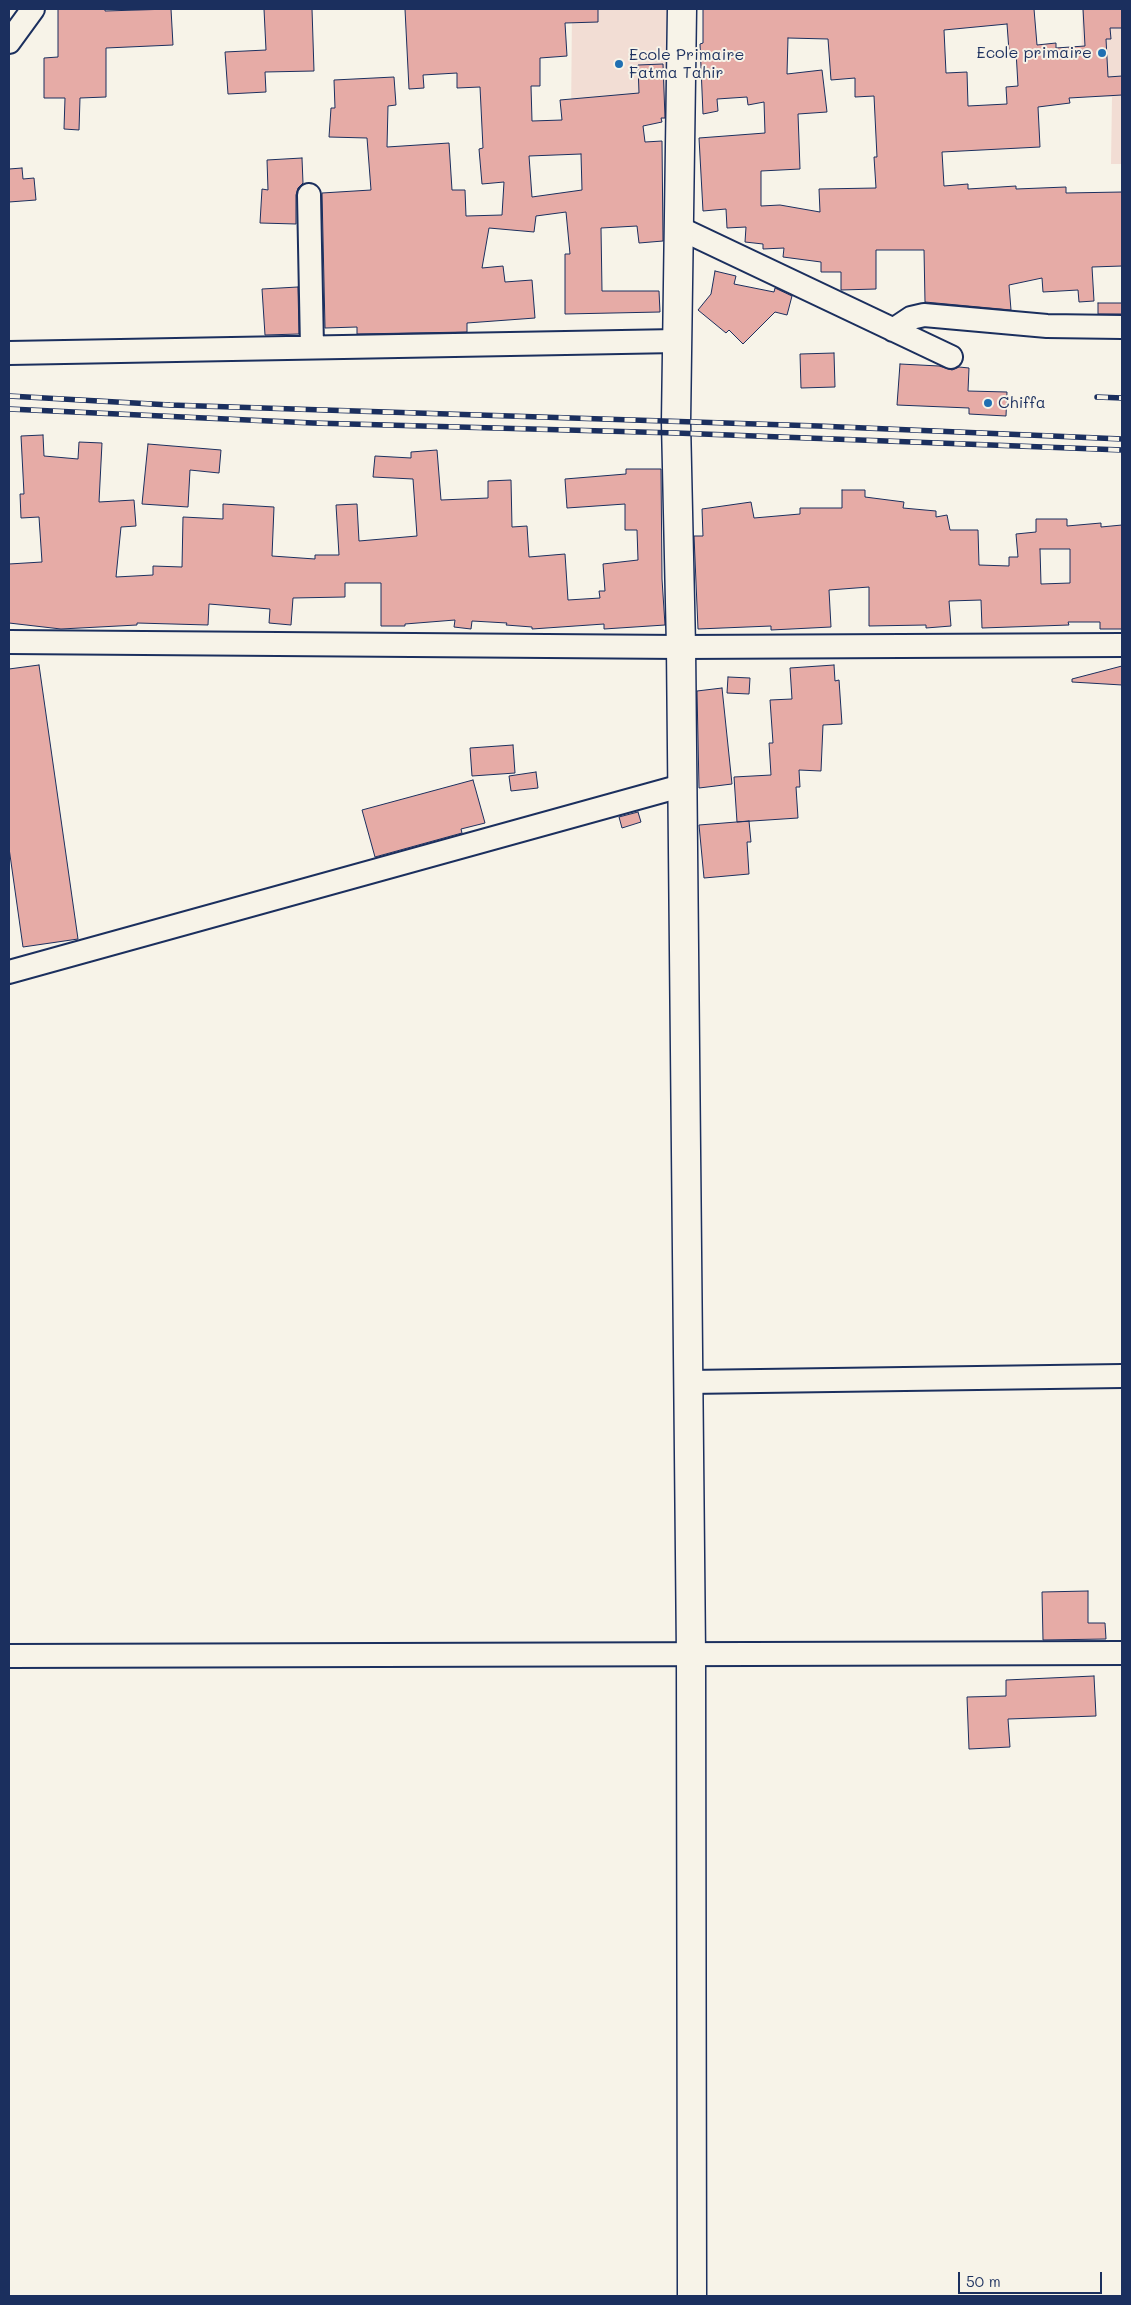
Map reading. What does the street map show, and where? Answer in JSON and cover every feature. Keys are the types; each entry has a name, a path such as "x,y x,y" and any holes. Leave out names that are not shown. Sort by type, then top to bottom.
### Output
{"main road":[{"path":"682,9 677,226 676,427 681,647 691,1654 692,2296"}],"street":[{"path":"9,42 33,9"},
{"path":"309,195 312,348"},
{"path":"677,226 951,357"},
{"path":"894,330 911,318 924,315 1047,326 1122,327"},
{"path":"9,353 677,341"},
{"path":"9,642 681,647 1122,645"},
{"path":"9,972 681,786"},
{"path":"688,1382 1122,1376"},
{"path":"9,1656 1122,1653"}],"shaded area":[{"name":"Ecole Primaire Fatma Tahir","path":"572,9 667,9 667,119 571,122"},
{"name":"Ecole primaire","path":"1082,9 1122,9 1122,164 1111,164 1112,97 1081,96"}],"building":[{"path":"58,9 105,9 105,11 171,9 173,45 106,48 106,97 80,98 79,130 64,129 65,98 44,98 44,58 58,57"},
{"path":"264,9 312,9 314,71 265,72 266,92 228,94 225,52 266,50"},
{"path":"405,9 598,9 598,22 565,23 567,56 540,58 540,86 531,86 532,121 562,120 560,100 639,93 638,65 663,64 665,118 661,118 662,122 643,126 645,142 662,141 663,241 639,243 637,226 601,228 602,291 659,291 660,312 565,314 565,254 570,254 566,212 536,216 534,232 489,228 482,268 503,266 505,282 532,280 535,318 467,323 467,332 357,334 357,327 325,328 322,193 371,190 367,138 329,137 331,108 335,108 334,80 394,77 396,105 388,106 387,147 449,143 452,190 465,190 466,216 502,215 504,182 482,184 479,149 483,148 480,87 457,88 457,73 423,75 424,88 409,89","holes":["581,154 582,190 532,197 529,156"]},
{"path":"703,9 1034,9 1037,45 1056,43 1056,48 1085,46 1083,9 1122,9 1122,28 1110,28 1111,39 1106,39 1108,77 1122,76 1122,95 1069,98 1070,103 1038,107 1040,147 942,152 944,186 968,184 968,189 1016,186 1016,189 1066,187 1066,193 1122,192 1122,266 1092,267 1094,301 1079,302 1078,290 1043,292 1042,278 1009,285 1011,310 925,302 924,250 876,250 876,289 841,290 841,272 821,272 821,262 783,257 784,248 763,249 763,244 745,242 746,227 727,228 726,209 703,211 699,138 765,133 764,102 748,105 747,97 717,99 718,111 703,114 700,44 703,43","holes":["1007,24 1009,51 1016,51 1018,86 1006,87 1007,104 968,106 967,72 946,73 944,30","788,38 828,39 831,80 855,78 855,97 874,96 877,157 874,157 876,188 819,189 820,212 780,205 761,206 761,171 800,169 798,114 827,112 822,70 787,74"]},
{"path":"302,158 303,183 298,188 296,195 296,224 260,223 262,189 268,190 267,160"},
{"path":"22,168 23,179 34,178 36,200 9,202 9,169"},
{"path":"715,271 736,276 734,284 774,292 775,288 792,296 787,315 775,312 743,344 729,330 726,333 698,310 711,294"},
{"path":"298,287 299,334 265,335 262,289"},
{"path":"1098,303 1122,303 1122,314 1098,314"},
{"path":"834,353 835,387 801,388 800,354"},
{"path":"900,364 939,366 952,370 959,367 969,368 968,391 1007,392 1006,416 969,414 969,408 897,405"},
{"path":"43,435 44,456 78,459 79,442 102,443 99,502 134,500 136,526 121,527 116,577 153,575 153,566 182,567 183,517 223,519 223,504 274,507 272,556 315,559 315,555 339,555 336,505 357,504 359,541 417,536 413,479 373,477 375,456 411,458 411,452 437,450 441,500 488,498 488,481 511,480 512,527 527,526 529,557 565,554 568,600 600,598 599,591 605,591 603,564 638,560 637,530 625,530 625,504 567,508 565,479 626,474 626,469 661,469 662,579 665,625 604,629 604,624 532,629 532,627 506,625 507,623 472,621 471,629 454,627 455,620 405,624 405,626 381,626 381,583 345,583 345,597 293,598 291,625 269,623 270,609 209,604 208,625 137,623 137,625 61,629 9,623 9,564 42,562 39,517 21,518 20,494 24,494 21,436"},
{"path":"148,444 221,450 219,473 190,470 188,507 142,504"},
{"path":"842,490 865,490 865,497 904,502 903,508 936,511 936,517 947,515 950,530 978,530 979,565 1009,566 1009,557 1018,557 1016,534 1036,532 1036,519 1067,519 1067,526 1101,523 1101,527 1122,525 1122,629 1100,629 1100,622 1068,622 1069,625 982,628 981,600 949,601 951,626 926,628 926,625 869,626 869,587 829,590 831,627 771,630 771,626 698,629 694,536 703,536 702,509 751,502 754,518 800,514 800,508 842,508","holes":["1040,549 1070,549 1070,583 1041,584"]},
{"path":"39,665 78,939 23,947 9,848 9,669"},
{"path":"834,665 835,681 839,680 842,724 823,725 821,771 799,770 800,787 796,787 798,818 737,822 734,777 771,775 769,743 773,743 770,700 792,699 790,668"},
{"path":"1122,666 1122,685 1072,682 1072,679"},
{"path":"728,677 750,678 749,694 727,693"},
{"path":"722,688 732,784 699,788 697,691"},
{"path":"513,745 515,773 472,776 470,748"},
{"path":"536,772 538,788 511,791 509,776"},
{"path":"473,780 485,823 461,829 462,833 375,857 362,810"},
{"path":"638,812 641,822 622,828 619,817"},
{"path":"749,821 751,842 747,842 749,874 704,878 699,825"},
{"path":"1088,1591 1088,1623 1105,1623 1106,1639 1043,1640 1042,1592"},
{"path":"1094,1676 1096,1716 1008,1719 1010,1747 969,1749 967,1697 1006,1696 1006,1680"}],"railway":[{"path":"9,396 170,405 818,426 1122,439"},
{"path":"1097,397 1122,398"},
{"path":"9,409 313,423 676,433 1122,450"}],"place":[{"name":"Ecole primaire","path":"1102,53"},
{"name":"Ecole Primaire Fatma Tahir","path":"619,64"},
{"name":"Chiffa","path":"988,403"}]}
